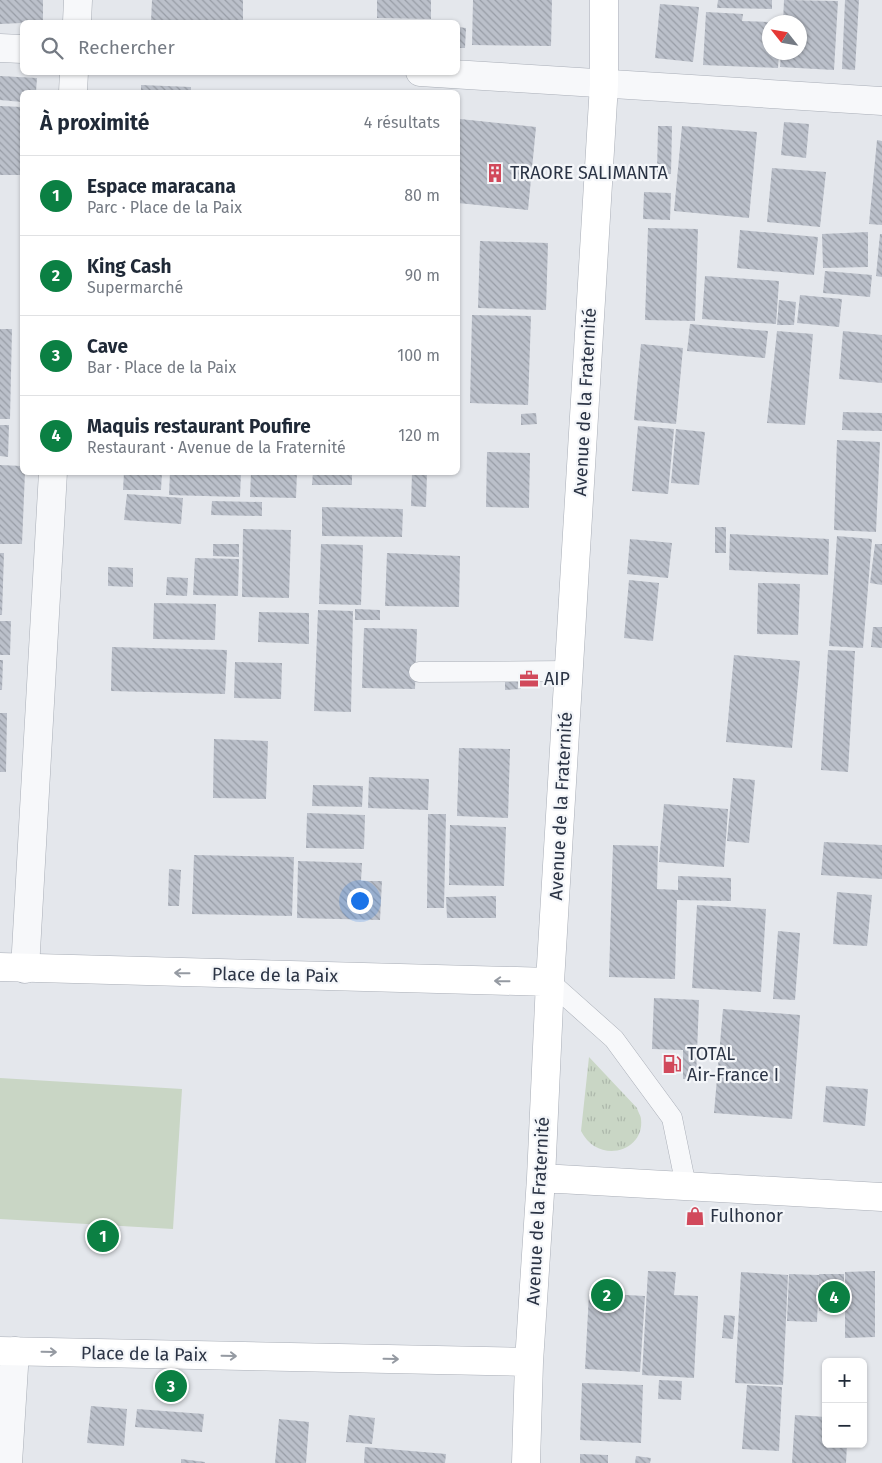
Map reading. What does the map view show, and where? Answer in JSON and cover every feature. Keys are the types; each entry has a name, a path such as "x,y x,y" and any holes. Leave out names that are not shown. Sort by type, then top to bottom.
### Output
{"main road":[{"name":"Avenue de la Fraternité","path":"526,1463 529,1362 541,1178 550,982 604,84 604,0"},
{"name":"Place de la Paix","path":"13,968 550,982"},
{"path":"541,1178 882,1197"},
{"name":"Place de la Paix","path":"7,1351 529,1362"}],"street":[{"path":"77,20 78,0"},
{"path":"0,48 20,49"},
{"path":"73,90 74,75"},
{"path":"460,75 882,101"},
{"path":"13,968 53,475"},
{"path":"7,1351 8,1463"}],"lane":[{"path":"419,672 568,670"},
{"path":"550,982 614,1039 672,1118 686,1186"}],"green space":[{"path":"589,1057 637,1108 641,1117 640,1130 636,1140 619,1150 609,1151 598,1148 589,1142 581,1131"},
{"path":"0,1078 182,1089 173,1229 0,1219"}],"building":[{"path":"0,0 43,0 43,20 20,20 20,23 0,24"},
{"path":"152,0 243,0 243,20 151,20"},
{"path":"377,0 431,0 431,19 377,18"},
{"path":"473,0 552,0 551,46 472,45"},
{"path":"718,0 772,0 772,9 717,8"},
{"path":"784,0 838,1 834,70 780,67 780,60 807,60 807,15 783,15"},
{"path":"845,0 859,0 855,70 842,69"},
{"path":"660,4 699,7 693,62 655,58"},
{"path":"706,12 743,14 742,21 762,22 762,60 778,60 778,68 703,65"},
{"path":"460,27 466,28 465,48 460,48"},
{"path":"0,76 37,78 36,90 20,90 20,102 0,100"},
{"path":"141,85 191,87 191,90 141,90"},
{"path":"0,106 20,107 20,175 0,175"},
{"name":"TRAORE SALIMANTA","path":"460,119 536,127 528,210 460,203"},
{"path":"784,122 809,124 806,158 781,155"},
{"path":"658,126 672,126 671,174 657,173"},
{"path":"682,126 757,132 749,218 674,211"},
{"path":"877,140 882,141 882,225 869,224"},
{"path":"772,168 826,172 820,227 767,222"},
{"path":"644,192 671,193 670,220 643,219"},
{"path":"648,228 698,229 695,321 645,320"},
{"path":"740,230 818,237 814,275 737,268"},
{"path":"868,232 868,267 823,268 822,234"},
{"path":"880,234 882,234 882,277 876,276"},
{"path":"480,241 548,243 546,310 478,308"},
{"path":"825,271 872,275 870,297 823,293"},
{"path":"705,276 779,281 776,324 702,319"},
{"path":"800,295 842,299 839,327 797,323"},
{"path":"779,300 796,302 794,325 777,325"},
{"path":"472,315 531,316 528,405 470,403"},
{"path":"690,324 768,331 765,358 687,351"},
{"path":"0,329 12,329 10,419 0,419"},
{"path":"777,331 813,334 805,425 767,423"},
{"path":"843,331 882,335 882,383 839,379"},
{"path":"641,344 683,348 676,424 634,420"},
{"path":"843,412 882,413 882,431 842,430"},
{"path":"536,413 537,424 521,425 521,414"},
{"path":"0,425 9,425 8,457 0,456"},
{"path":"638,426 674,429 668,494 632,491"},
{"path":"676,429 705,432 699,485 671,483"},
{"path":"837,440 880,442 876,532 834,530"},
{"path":"487,452 530,453 529,508 486,507"},
{"path":"0,465 20,466 20,475 25,475 22,544 0,544"},
{"path":"124,475 162,475 161,490 123,490"},
{"path":"170,475 241,475 240,497 169,495"},
{"path":"251,475 297,475 296,498 250,497"},
{"path":"313,475 352,475 352,485 312,485"},
{"path":"412,475 427,475 426,507 411,506"},
{"path":"127,494 183,498 181,524 124,520"},
{"path":"212,501 262,502 262,516 211,515"},
{"path":"322,507 403,509 402,537 322,536"},
{"path":"715,527 726,527 726,553 715,553"},
{"path":"243,529 291,530 289,598 242,597"},
{"path":"730,534 829,539 828,575 729,570"},
{"path":"837,536 872,539 863,648 829,646"},
{"path":"630,539 672,543 668,578 627,574"},
{"path":"213,544 239,544 239,557 213,556"},
{"path":"321,544 363,545 361,605 319,604"},
{"path":"875,544 882,544 882,585 870,583"},
{"path":"0,553 4,553 2,615 0,615"},
{"path":"387,553 460,556 459,607 385,606"},
{"path":"195,558 239,559 238,596 193,595"},
{"path":"108,567 133,568 133,587 108,586"},
{"path":"167,577 188,578 187,596 166,595"},
{"path":"629,580 659,583 653,641 624,638"},
{"path":"758,583 800,584 798,635 757,634"},
{"path":"154,603 216,604 215,640 153,639"},
{"path":"355,609 380,610 380,620 355,620"},
{"path":"318,610 353,611 351,712 314,711"},
{"path":"259,612 309,613 309,644 258,642"},
{"path":"0,621 11,621 10,655 0,655"},
{"path":"873,627 882,627 882,648 871,647"},
{"path":"364,628 417,629 415,689 362,688"},
{"path":"112,647 227,650 225,694 111,691"},
{"path":"828,650 855,651 848,772 821,770"},
{"path":"734,655 800,661 792,748 726,742"},
{"path":"0,660 3,660 2,690 0,690"},
{"path":"235,662 282,663 281,699 234,698"},
{"path":"521,672 521,689 505,690 505,673"},
{"path":"0,713 7,713 6,772 0,772"},
{"path":"214,739 268,741 266,799 213,798"},
{"path":"459,748 510,749 508,818 457,816"},
{"path":"369,777 429,779 428,810 368,808"},
{"path":"733,778 755,780 749,843 727,841"},
{"path":"313,785 363,786 362,807 312,806"},
{"path":"664,804 728,809 724,867 659,862"},
{"path":"307,813 365,815 364,849 306,848"},
{"path":"428,814 446,814 444,908 427,908"},
{"path":"450,825 506,827 504,886 449,885"},
{"path":"824,842 882,845 882,879 821,875"},
{"path":"613,845 658,846 657,889 678,890 678,876 731,878 731,901 677,900 675,979 609,977"},
{"path":"194,855 294,857 292,916 192,914"},
{"path":"298,861 362,863 361,881 382,881 380,920 297,918"},
{"path":"169,869 181,870 179,906 168,906"},
{"path":"837,892 872,895 867,946 833,944"},
{"path":"496,896 496,918 447,918 446,897"},
{"path":"697,905 766,909 761,992 692,988"},
{"path":"778,931 800,933 795,1000 773,999"},
{"path":"654,998 699,1000 696,1079 683,1079 683,1050 652,1049"},
{"path":"723,1009 800,1015 792,1119 714,1113"},
{"path":"826,1086 868,1089 865,1126 823,1122"},
{"path":"648,1271 676,1272 674,1295 698,1296 694,1378 642,1375"},
{"path":"875,1271 875,1337 845,1338 845,1272"},
{"path":"741,1272 788,1275 783,1385 735,1383"},
{"path":"789,1274 819,1275 817,1322 787,1321"},
{"path":"819,1274 844,1274 844,1311 819,1311"},
{"path":"589,1293 645,1296 640,1372 585,1369"},
{"path":"724,1315 735,1316 733,1339 722,1338"},
{"path":"659,1380 682,1381 681,1400 658,1399"},
{"path":"582,1383 643,1385 641,1443 580,1440"},
{"path":"747,1385 782,1387 779,1451 742,1449"},
{"path":"91,1406 127,1409 124,1446 87,1443"},
{"path":"137,1409 204,1414 202,1432 135,1427"},
{"path":"349,1415 375,1418 372,1444 346,1442"},
{"path":"795,1415 822,1417 822,1448 847,1448 846,1463 792,1463"},
{"path":"279,1419 309,1422 306,1463 275,1463"},
{"path":"365,1447 446,1454 445,1463 364,1463"},
{"path":"580,1454 608,1455 608,1463 580,1463"},
{"path":"636,1456 651,1458 650,1463 635,1463"},
{"path":"181,1459 205,1462 205,1463 181,1463"}],"place":[{"name":"TRAORE SALIMANTA","path":"495,173"},
{"name":"AIP","path":"529,679"},
{"name":"TOTAL Air-France I","path":"672,1064"},
{"name":"Fulhonor","path":"695,1216"},
{"name":"Espace maracana","path":"103,1236"},
{"name":"King Cash","path":"607,1295"},
{"name":"Maquis restaurant Poufire","path":"834,1297"},
{"name":"Cave","path":"171,1386"}]}
